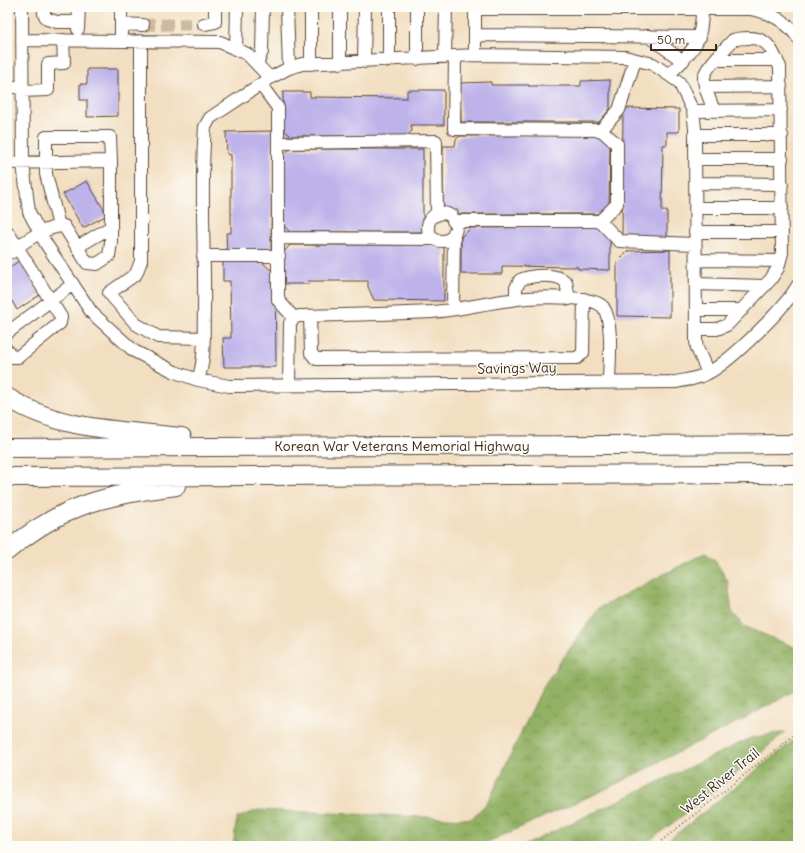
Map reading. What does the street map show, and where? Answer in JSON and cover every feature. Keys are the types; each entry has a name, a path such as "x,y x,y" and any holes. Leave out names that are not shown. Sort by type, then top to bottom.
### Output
{"highway":[{"path":"7,397 33,412 77,425 104,430 261,447"},
{"name":"Korean War Veterans Memorial Highway","path":"7,448 798,444"},
{"name":"Korean War Veterans Memorial Highway","path":"7,477 798,474"},
{"path":"7,551 24,537 47,522 79,506 96,500 122,494 252,476"}],"street":[{"name":"Savings Way","path":"22,7 23,163 29,212 40,233 92,313 134,351 175,372 198,380 229,386 675,382 694,379 722,365 736,353 785,303 798,285"},
{"path":"44,7 44,14 47,19 57,22 78,22"},
{"path":"78,40 79,7"},
{"path":"121,41 122,7"},
{"path":"204,24 215,22 216,7"},
{"path":"236,49 237,7"},
{"path":"257,64 262,52 263,7"},
{"path":"287,7 289,68"},
{"path":"311,7 311,64"},
{"path":"340,7 340,63"},
{"path":"364,62 365,7"},
{"path":"388,7 389,61"},
{"path":"417,7 417,59"},
{"path":"446,7 454,129"},
{"path":"475,55 475,8 751,9 772,15 789,27 798,38"},
{"path":"669,75 692,50 700,37 702,9"},
{"path":"121,24 143,25"},
{"path":"475,35 700,37"},
{"path":"648,36 683,60"},
{"path":"696,330 717,330 727,325 771,279 780,261 782,253 782,135 780,67 764,40 758,38 738,38 733,40 707,70 704,77 714,111"},
{"path":"22,40 220,42 247,54 257,64 278,108 278,300 294,318"},
{"path":"7,87 48,90 48,64 64,63 63,40"},
{"path":"141,41 141,261 136,274 109,293 136,324 158,337 204,338"},
{"path":"198,380 203,365 204,338 202,209 205,127 210,118 265,81 289,68 311,64 389,61 475,55 625,57 653,64 679,82 693,111 696,134 696,330 697,348 708,373"},
{"path":"601,130 619,110 635,60"},
{"path":"715,60 777,60"},
{"path":"706,87 781,86"},
{"path":"693,111 781,110"},
{"path":"278,143 436,141 454,129 601,130 616,144 616,204 600,221 454,227"},
{"path":"696,134 782,135"},
{"path":"12,250 40,233 59,226 64,226 87,263 97,264 109,256 112,242 110,136 46,137 46,174 59,226"},
{"path":"434,239 429,233 428,224 437,214 436,141"},
{"path":"696,159 782,159"},
{"path":"7,163 111,161"},
{"path":"696,183 782,184"},
{"path":"696,208 782,208"},
{"path":"437,214 446,214 454,227 453,309"},
{"path":"600,221 619,242 782,232"},
{"path":"77,247 111,227"},
{"path":"279,238 434,239 444,241 448,239 454,227"},
{"path":"7,231 12,250 61,317 60,323 18,357 12,357 7,350"},
{"path":"203,256 279,256"},
{"path":"696,260 780,261"},
{"path":"516,299 516,288 520,280 525,277 556,276 566,282 569,299"},
{"path":"7,333 73,284"},
{"path":"696,284 765,286"},
{"path":"289,385 290,323 294,318 299,316 453,309 516,299 584,299 596,302 603,307 607,318 609,382"},
{"path":"310,316 311,353 316,359 577,358 583,353 584,299"},
{"path":"696,310 742,310"}],"path":[{"name":"West River Trail","path":"655,846 798,732"}],"green space":[{"path":"705,553 715,560 728,582 732,612 744,626 798,649 798,689 747,717 608,788 479,846 233,846 237,818 258,810 471,819 488,802 544,685 599,608"},
{"path":"785,732 719,788 642,846 523,846 751,738"},
{"path":"798,737 798,846 661,846"}],"building":[{"path":"87,69 118,69 118,116 87,117 87,100 80,100 80,84 87,84"},
{"path":"610,80 610,109 599,122 461,122 460,83 491,82 491,85 581,86 581,81"},
{"path":"407,90 444,90 444,125 411,125 412,131 407,136 291,136 283,129 283,92 310,92 310,97 407,98"},
{"path":"623,108 679,109 679,132 667,132 667,145 663,145 662,211 667,211 667,239 622,239"},
{"path":"272,131 271,252 227,252 226,233 231,233 231,155 227,154 226,132"},
{"path":"602,135 610,142 609,207 602,214 458,214 458,210 443,210 443,146 455,146 456,139 460,136"},
{"path":"290,149 423,149 423,232 290,232 283,225 283,155"},
{"path":"87,181 107,215 83,228 63,194"},
{"path":"601,227 610,235 610,270 578,269 578,267 502,266 502,274 461,274 461,237 471,228"},
{"path":"290,245 444,245 444,301 374,300 368,287 368,281 308,281 309,284 284,284 283,253"},
{"path":"670,250 670,317 617,316 617,262 628,251"},
{"path":"19,261 41,294 17,310 12,301 7,304 7,269"},
{"path":"223,262 262,262 275,274 276,367 224,367 223,338 231,338 230,281 223,281"}],"tunnel":[{"path":"143,25 204,24"}]}
